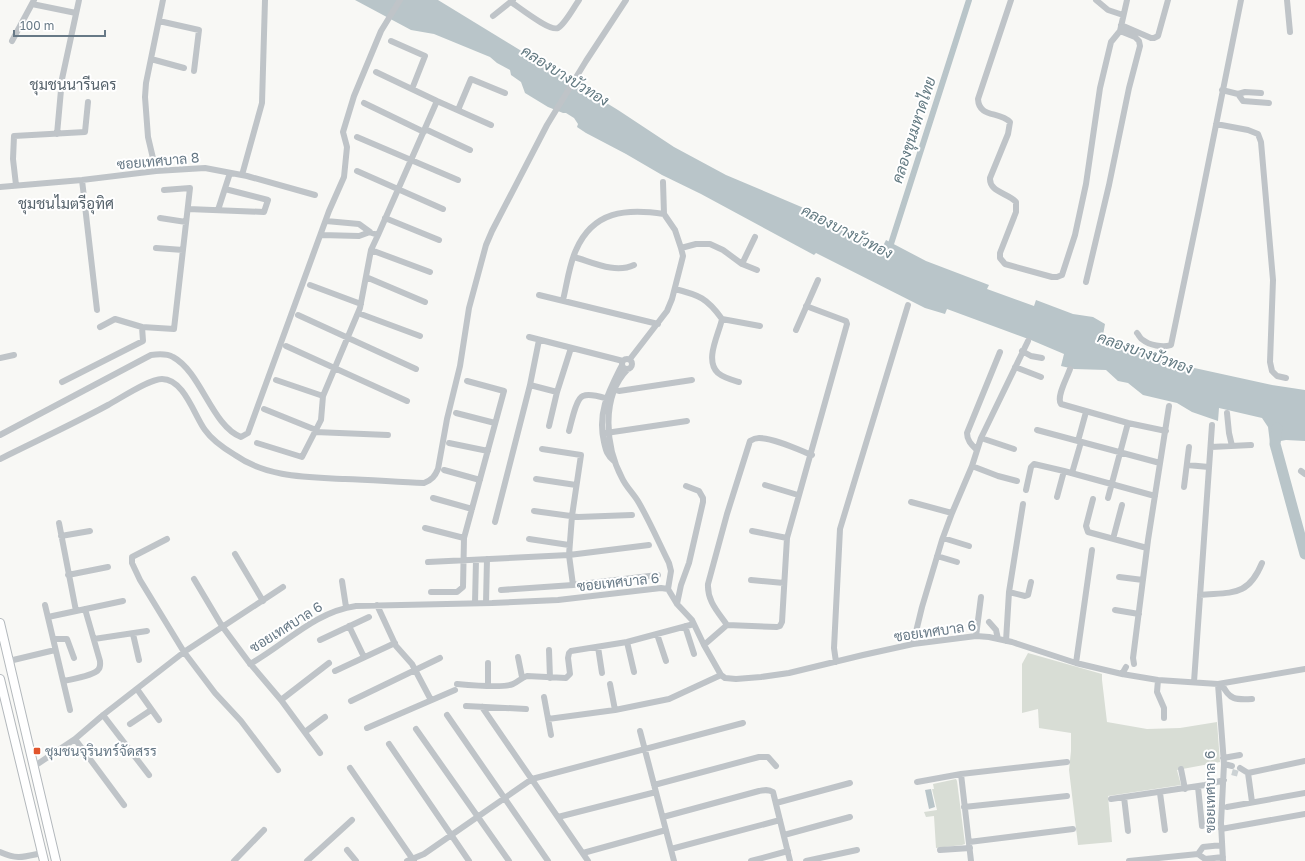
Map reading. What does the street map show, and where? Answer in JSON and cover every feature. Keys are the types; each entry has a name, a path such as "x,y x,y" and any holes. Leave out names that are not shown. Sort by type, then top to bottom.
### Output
{"main road":[{"path":"0,623 56,861"},
{"path":"0,679 43,857"},
{"path":"37,832 48,829"}],"street":[{"path":"57,134 62,79 79,0"},
{"path":"156,171 148,137 145,97 146,83 163,0"},
{"path":"242,175 262,103 265,0"},
{"path":"0,434 151,355 160,354 172,356 188,370 225,426 233,434 241,437 249,431 326,220 344,177 347,147 343,132 354,96 381,31 400,0"},
{"path":"493,16 512,1 540,22 556,29 560,27 579,0"},
{"path":"0,459 153,381 163,379 172,381 179,386 205,431 227,450 258,468 274,473 306,477 424,483 430,481 435,476 438,469 447,419 460,366 469,308 486,245 547,125 586,61 626,0"},
{"path":"1011,0 978,99 978,104 983,111 1006,118 1010,122 1008,134 995,164 990,183 992,187 1014,199 1016,202 1016,212 1000,253 1000,258 1005,264 1052,277 1062,275 1075,235 1086,184 1100,88 1111,42 1120,28 1127,0"},
{"path":"1096,0 1108,10 1123,15"},
{"path":"1120,28 1154,38 1158,36 1168,0"},
{"path":"1137,333 1142,340 1152,344 1166,347 1170,345 1241,0"},
{"path":"1287,0 1290,32"},
{"path":"12,40 33,2 76,13"},
{"path":"159,21 199,30 194,72"},
{"path":"1086,282 1109,185 1129,88 1140,46 1139,41 1135,37 1120,28"},
{"path":"391,41 425,56 412,89"},
{"path":"152,59 184,68"},
{"path":"376,72 491,125"},
{"path":"458,110 471,78 505,93"},
{"path":"1222,90 1238,94 1245,92 1261,93"},
{"path":"1238,94 1243,101 1269,103"},
{"path":"257,443 302,457 322,420 323,396 361,304 371,250 437,101"},
{"path":"16,185 13,159 14,136 85,132 88,102"},
{"path":"364,103 470,150"},
{"path":"1216,124 1248,130 1258,134 1261,142 1273,280 1270,362 1272,371 1277,376 1286,378"},
{"path":"357,137 458,180"},
{"name":"ซอยเทศบาล 8","path":"0,187 82,180 156,171 205,168 242,175 315,195"},
{"path":"357,171 443,209"},
{"path":"218,210 230,173"},
{"path":"82,180 97,310"},
{"path":"663,182 664,214 675,230 683,256 675,289 668,311 630,359 626,359 623,363 602,416 607,454 614,461 622,479 639,504 669,563 671,571 668,589"},
{"path":"100,327 115,319 142,327 174,329 190,188 164,190"},
{"path":"188,209 264,212 268,200 225,189"},
{"path":"562,300 574,257 585,233 593,225 605,217 622,212 636,211 664,214"},
{"path":"160,218 186,222"},
{"path":"385,218 439,240"},
{"path":"326,220 359,224 369,232 378,235"},
{"path":"321,235 359,236 369,232"},
{"path":"742,264 755,237"},
{"path":"681,248 696,244 710,244 723,250 742,264 757,270"},
{"path":"156,248 183,250"},
{"path":"371,250 430,272"},
{"path":"574,257 614,269 626,269 634,265"},
{"path":"366,277 424,302"},
{"path":"796,330 818,280"},
{"path":"310,285 361,304"},
{"path":"675,289 695,294 704,299 722,318 760,326"},
{"path":"539,294 658,324"},
{"path":"836,662 834,648 840,529 908,305"},
{"path":"704,645 728,625 780,626 782,622 787,538 798,495 812,454 847,323 846,321 806,306"},
{"path":"358,313 420,336"},
{"path":"298,315 416,369"},
{"path":"722,318 714,346 713,363 717,373 739,382"},
{"path":"62,382 143,341 142,327"},
{"path":"529,337 623,363"},
{"path":"495,522 530,385 539,340"},
{"path":"913,644 937,556 952,513 972,466 981,438 1014,367 1028,341"},
{"path":"286,346 407,401"},
{"path":"549,426 571,348"},
{"path":"1022,351 1031,356 1042,358"},
{"path":"977,450 967,438 967,433 1000,352"},
{"path":"0,358 14,355"},
{"path":"613,389 632,365 630,359"},
{"path":"623,363 624,368 628,369"},
{"path":"1014,367 1041,377"},
{"path":"1070,369 1059,401 1061,404 1128,423 1166,431"},
{"path":"276,380 323,396"},
{"path":"613,389 619,391 692,380"},
{"path":"431,592 457,592 463,587 464,538 504,391 467,381"},
{"path":"530,385 558,392"},
{"path":"569,431 577,402 580,397 590,395 609,399"},
{"path":"1134,676 1131,664 1169,406"},
{"path":"264,409 316,431 388,435"},
{"path":"1072,473 1086,412"},
{"path":"456,413 495,423"},
{"path":"1227,413 1232,446"},
{"path":"605,433 687,421"},
{"path":"1108,498 1128,423"},
{"path":"1194,682 1212,425"},
{"path":"1037,430 1160,463"},
{"path":"728,625 709,600 707,593 708,584 750,441 754,438 760,438 812,454"},
{"path":"981,438 1014,450"},
{"path":"449,443 488,451"},
{"path":"1211,447 1251,445"},
{"path":"1184,487 1189,447"},
{"path":"542,449 581,455 569,545 573,586"},
{"path":"1026,490 1031,467 1034,464 1155,496"},
{"path":"1187,465 1209,467"},
{"path":"972,466 998,476 1017,481"},
{"path":"444,470 480,480"},
{"path":"1057,497 1064,471"},
{"path":"536,479 576,485"},
{"path":"765,485 798,495"},
{"path":"677,604 681,586 689,563 703,502 703,498 699,491 686,486"},
{"path":"433,498 472,510"},
{"path":"1093,499 1086,526 1088,532 1147,548"},
{"path":"911,502 952,513"},
{"path":"1006,640 1009,592 1023,504"},
{"path":"1113,539 1122,505"},
{"path":"534,511 572,516 632,515"},
{"path":"59,523 76,611"},
{"path":"426,528 464,538"},
{"path":"752,530 787,538"},
{"path":"61,536 90,531"},
{"path":"167,538 132,557 131,559 140,580 184,652 216,693 241,721 278,770"},
{"path":"943,538 970,546"},
{"path":"529,539 569,545"},
{"path":"428,562 569,555 649,545"},
{"path":"1076,663 1092,550"},
{"path":"235,554 263,600"},
{"path":"937,556 958,562"},
{"path":"486,603 487,559"},
{"path":"475,603 476,560"},
{"path":"1200,595 1237,592 1249,585 1257,575 1262,563"},
{"path":"68,575 108,567"},
{"path":"501,590 573,586 658,575"},
{"path":"1118,577 1143,580"},
{"name":"ซอยเทศบาล 6","path":"194,579 222,626 250,664 307,625 331,612 346,607 558,600 661,588 668,589 677,604 692,620 721,675 725,678 736,679 789,673 913,644 976,636 1006,640 1076,663 1122,674 1158,680 1220,684 1224,780 1221,829 1223,859"},
{"path":"750,580 784,584"},
{"path":"342,581 346,607"},
{"path":"670,582 681,586"},
{"path":"1009,592 1025,596 1028,595 1031,582"},
{"path":"33,767 75,739 103,715 184,652 283,587"},
{"path":"976,636 981,597"},
{"path":"48,617 123,601"},
{"path":"45,605 70,710"},
{"path":"377,605 395,643 416,670 431,700"},
{"path":"64,681 98,670 100,667 100,660 86,609"},
{"path":"1115,610 1139,614"},
{"path":"320,640 369,617"},
{"path":"990,622 996,630 998,639"},
{"path":"367,728 431,700 456,687 514,684 522,677 527,676 561,679 569,676 570,674 568,658 571,651 627,642 694,624"},
{"path":"349,626 364,658"},
{"path":"685,626 694,654"},
{"path":"94,639 147,631"},
{"path":"133,634 139,660"},
{"path":"657,634 666,661"},
{"path":"53,639 67,639 74,658"},
{"path":"627,642 634,672"},
{"path":"335,671 395,643"},
{"path":"598,647 602,673"},
{"path":"9,661 55,650"},
{"path":"549,650 550,678"},
{"path":"518,657 522,677"},
{"path":"351,700 440,658"},
{"path":"488,662 488,685"},
{"path":"281,700 329,663"},
{"path":"250,664 281,700 320,753"},
{"path":"1122,674 1131,664"},
{"path":"1252,699 1233,699 1220,684 1305,669"},
{"path":"548,720 615,710 669,699 721,675"},
{"path":"1158,680 1157,692 1164,708 1164,718"},
{"path":"610,684 615,710"},
{"path":"137,689 159,720"},
{"path":"544,697 551,735"},
{"path":"466,706 526,709"},
{"path":"482,707 588,861"},
{"path":"130,724 151,710"},
{"path":"103,715 149,775"},
{"path":"447,715 548,861"},
{"path":"304,732 325,717"},
{"path":"350,768 411,860 424,854 532,779 743,723"},
{"path":"416,729 509,861"},
{"path":"640,732 674,861"},
{"path":"75,739 124,805"},
{"path":"389,744 469,861"},
{"path":"1223,764 1240,755"},
{"path":"654,785 759,757 768,757 776,766"},
{"path":"1252,802 1243,772 1305,761"},
{"path":"918,782 961,774 1068,762"},
{"path":"1223,764 1232,769"},
{"path":"1181,769 1184,789"},
{"path":"961,774 971,861"},
{"path":"1111,799 1184,789 1224,780"},
{"path":"776,803 850,783"},
{"path":"1198,786 1202,826"},
{"path":"663,817 766,789 773,792 790,861"},
{"path":"558,818 656,792"},
{"path":"1160,793 1165,830"},
{"path":"1227,806 1305,794"},
{"path":"964,807 1067,796"},
{"path":"1124,797 1128,831"},
{"path":"1221,829 1305,814"},
{"path":"784,835 850,817"},
{"path":"306,861 352,820"},
{"path":"671,849 780,820"},
{"path":"940,850 1073,829"},
{"path":"234,861 264,830"},
{"path":"583,853 666,830"},
{"path":"1198,854 1203,847 1222,845"},
{"path":"347,850 356,861"},
{"path":"806,861 857,850"},
{"path":"751,861 788,851"},
{"path":"0,852 11,857 19,858 43,857"},
{"path":"1129,861 1198,854 1204,858 1223,859"}],"shaded area":[{"path":"1028,653 1102,674 1107,722 1147,729 1180,728 1217,722 1220,762 1177,770 1181,785 1108,796 1112,842 1078,845 1069,770 1071,733 1039,728 1038,709 1022,713 1022,664"},
{"path":"956,779 965,844 936,848 934,816 926,817 924,812 937,810 932,789 934,789 933,784"}],"water":[{"name":"คลองบางบัวทอง","path":"355,0 438,0 618,110 674,147 726,175 825,217 882,248 886,240 926,261 989,285 987,289 1034,306 1036,300 1073,314 1093,317 1105,324 1103,335 1167,362 1272,385 1305,390 1305,441 1286,440 1270,443 1268,427 1262,418 1219,408 1218,421 1192,412 1177,403 1143,395 1128,383 1118,381 1106,370 1074,369 1061,366 1064,354 1031,340 947,309 945,314 925,308 816,253 814,255 586,133 577,127 578,124 574,118 566,113 548,107 525,93 521,82 511,75 510,70 497,63 490,57 434,34 411,30"},
{"path":"931,789 935,807 929,809 925,790"}],"waterway":[{"name":"คลองขุนมหาดไทย","path":"889,250 969,0"},
{"path":"1277,428 1275,444 1305,554"}],"tunnel":[{"path":"1232,772 1239,774"}],"place":[{"name":"ชุมชนจุรินทร์จัดสรร","path":"37,751"}],"district":[{"name":"ชุมชนนารีนคร","path":"73,85"},
{"name":"ชุมชนไมตรีอุทิศ","path":"66,204"}]}
